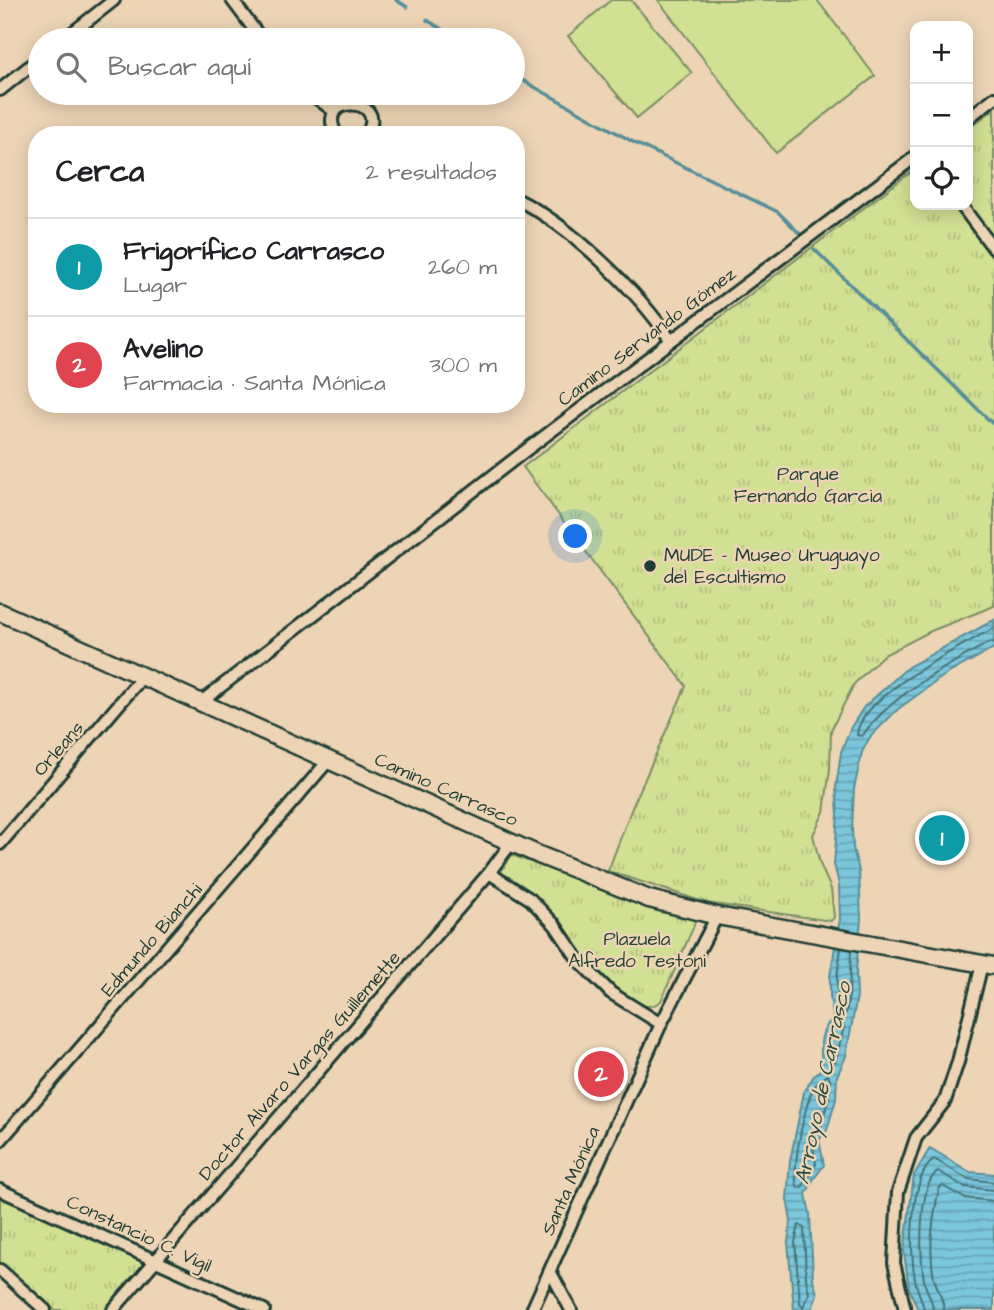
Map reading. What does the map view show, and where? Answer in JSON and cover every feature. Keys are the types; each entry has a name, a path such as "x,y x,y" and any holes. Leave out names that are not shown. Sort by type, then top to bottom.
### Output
{"main road":[{"name":"Camino Carrasco","path":"0,612 512,842 649,899 717,916 988,965"}],"street":[{"path":"78,28 114,0"},
{"path":"232,0 253,28"},
{"path":"0,90 28,68"},
{"path":"973,114 994,98"},
{"path":"326,105 335,112"},
{"path":"334,126 335,112 343,105"},
{"path":"360,105 371,120 370,126"},
{"name":"Camino Servando Gómez","path":"201,702 910,161"},
{"path":"525,205 559,226 612,270 648,309 671,341"},
{"path":"965,210 994,249"},
{"name":"Orleans","path":"0,844 143,676"},
{"name":"Edmundo Bianchi","path":"0,1142 329,760"},
{"name":"Doctor Alvaro Vargas Guillemette","path":"113,1310 489,873 512,842"},
{"path":"489,873 530,899 555,925 580,962 611,993 660,1024"},
{"name":"Santa Mónica","path":"532,1310 660,1024 717,916"},
{"path":"905,1310 894,1263 898,1192 916,1138 945,1101 988,965"},
{"name":"Constancio C. Vigil","path":"0,1190 264,1310"},
{"path":"0,1270 46,1310"},
{"path":"550,1271 571,1310"}],"green space":[{"path":"611,0 631,0 692,73 637,118 568,36"},
{"path":"658,0 817,0 875,76 776,153"},
{"name":"Parque Fernando Garcia","path":"994,109 994,606 931,631 882,656 854,684 831,730 830,769 824,812 813,835 820,864 831,889 834,917 831,921 707,903 608,871 632,808 686,686 523,467 910,173 910,210 973,210 973,125"},
{"name":"Plazuela Alfredo Testoni","path":"512,855 649,907 696,917 661,1001 647,1006 632,1001 615,989 583,954 548,908 531,893 500,873"},
{"path":"0,1194 137,1257 142,1263 142,1269 106,1310 55,1310 0,1262"}],"water":[{"name":"Arroyo de Carrasco","path":"994,620 994,648 945,675 898,709 870,737 862,752 854,789 852,829 853,848 859,871 861,919 856,971 857,996 846,1056 837,1076 836,1099 827,1130 819,1140 824,1165 806,1194 810,1214 813,1279 817,1294 812,1310 794,1310 788,1242 791,1221 787,1199 790,1161 804,1092 822,1068 822,1035 833,1018 830,976 840,919 839,884 834,865 838,814 836,787 841,752 851,727 864,707 908,667"},
{"path":"930,1148 970,1172 994,1174 994,1310 918,1310 909,1288 904,1252 914,1175"}],"waterway":[{"path":"396,0 407,7"},
{"path":"427,20 440,28"},
{"path":"525,82 635,143 778,212 801,235"},
{"path":"814,249 994,425"}],"place":[{"name":"MUDE - Museo Uruguayo del Escultismo","path":"650,566"},
{"name":"Frigorífico Carrasco","path":"942,838"},
{"name":"Avelino","path":"601,1074"}]}
